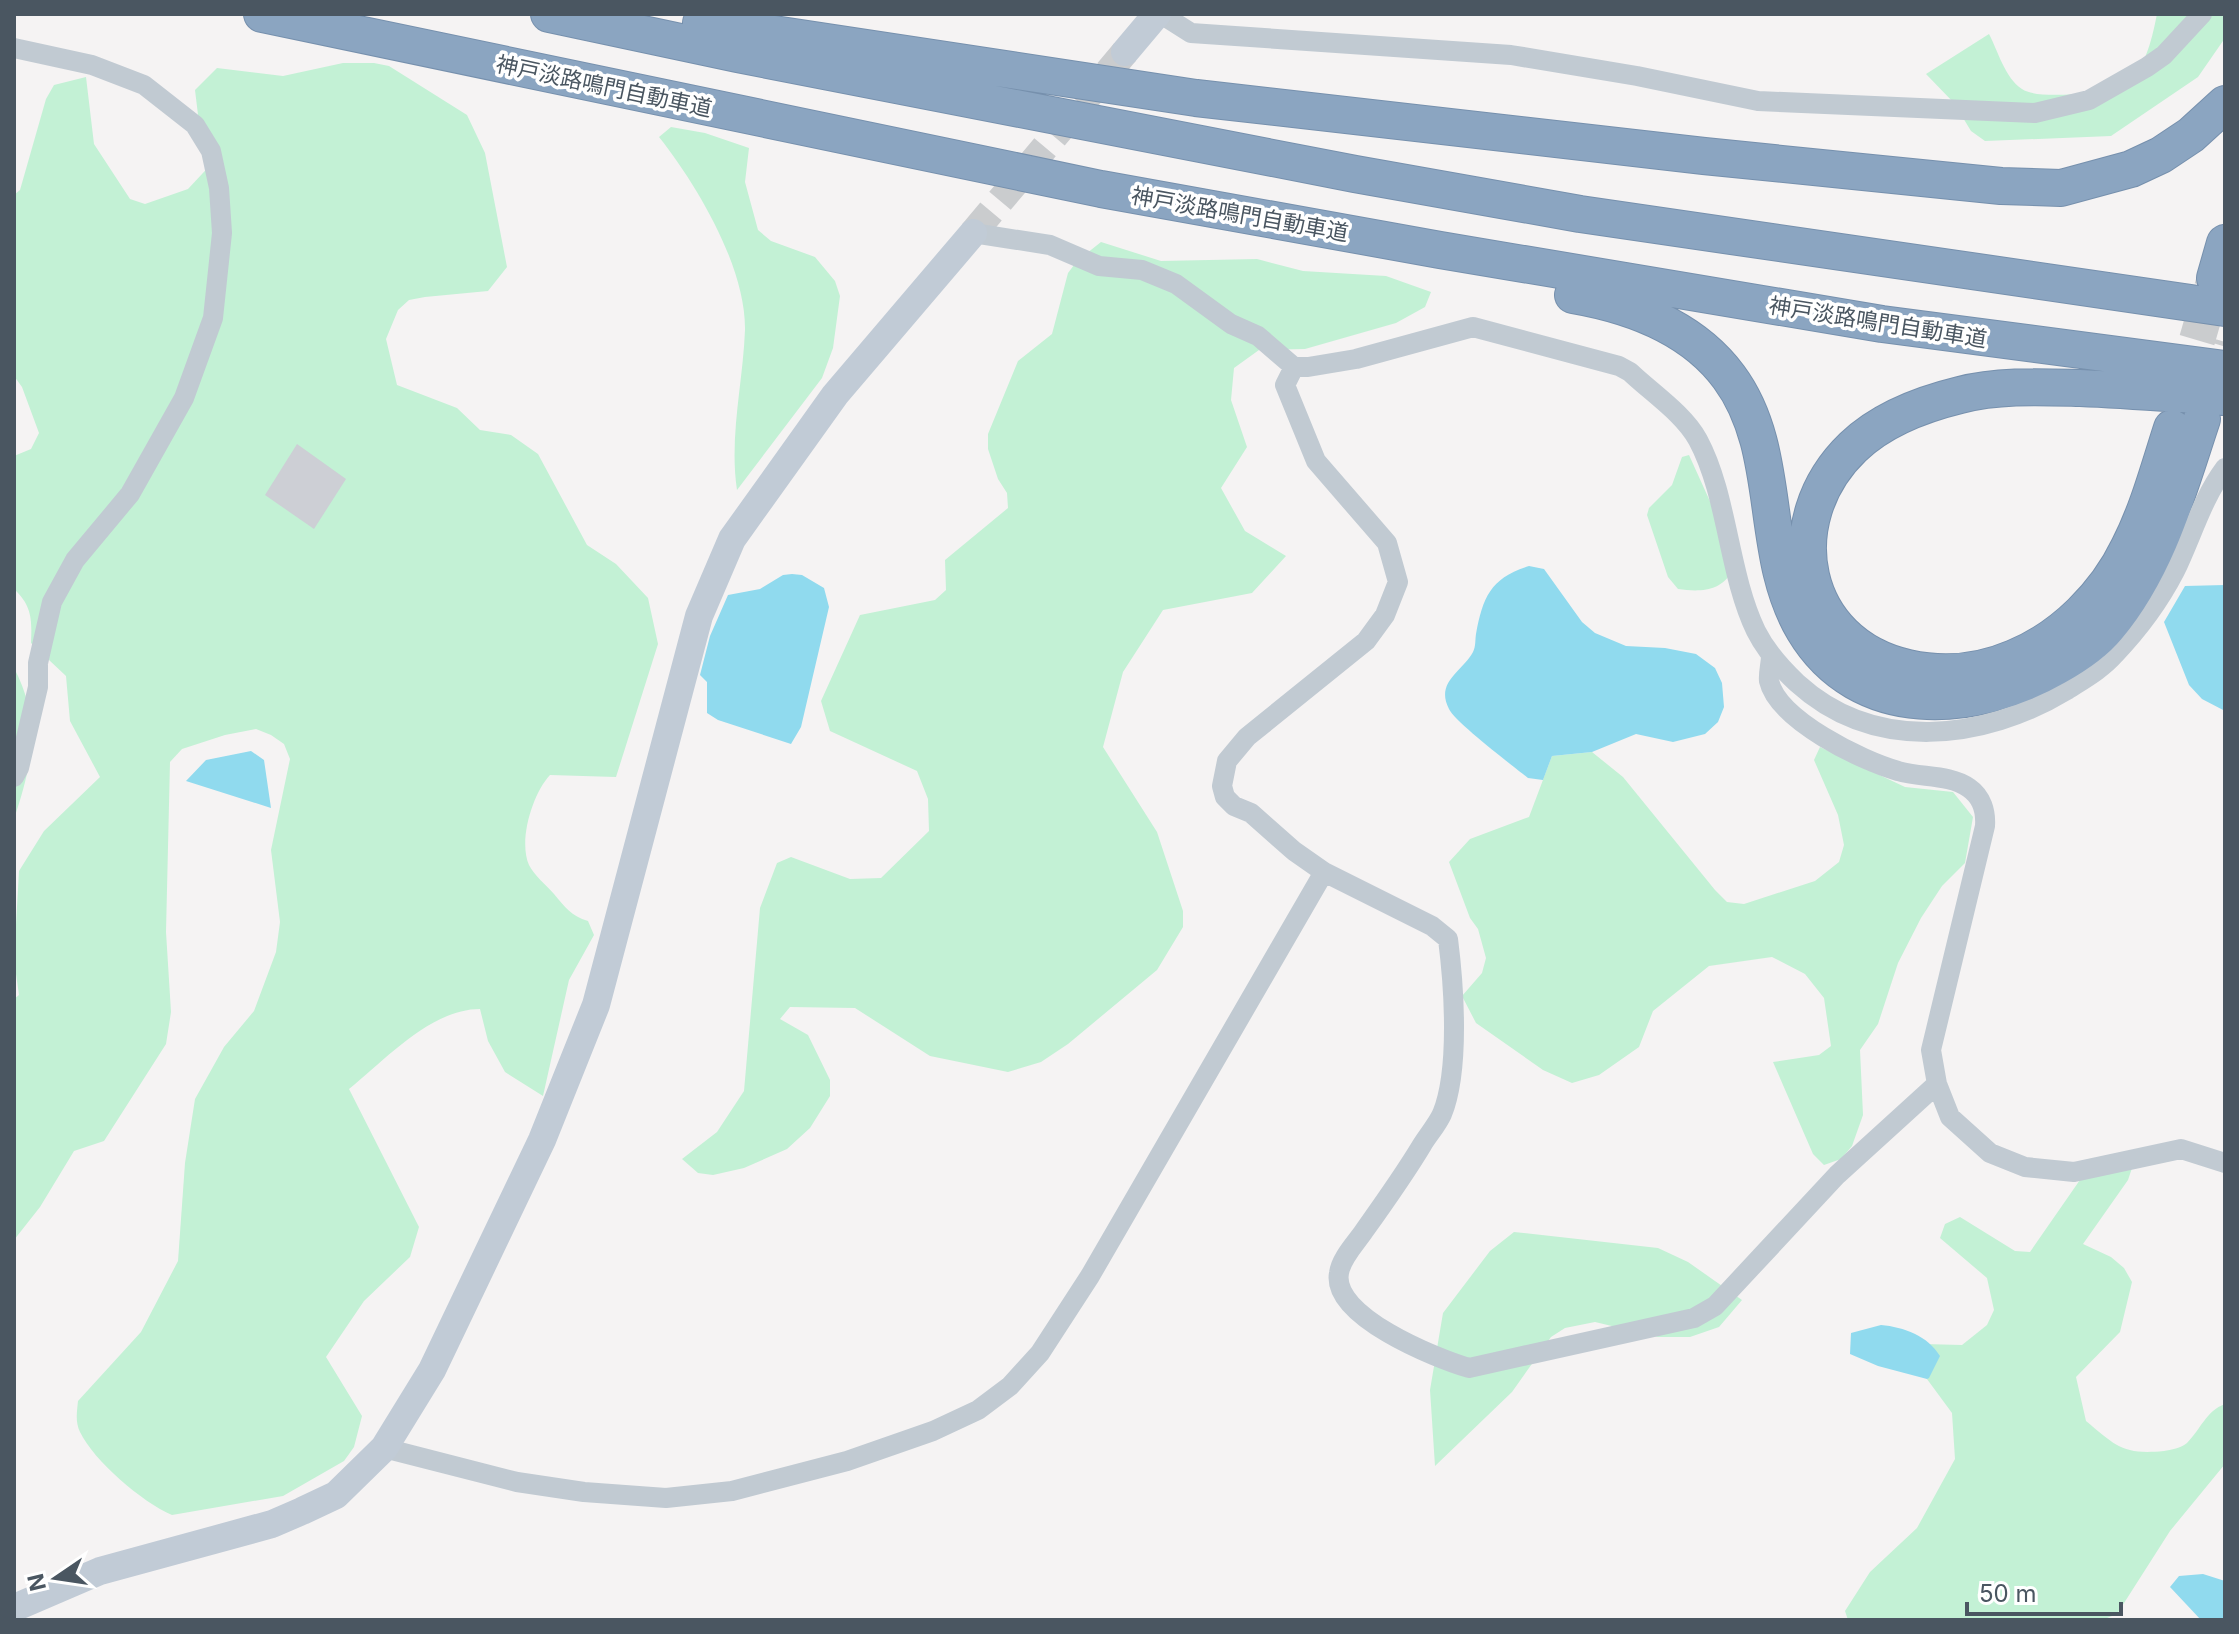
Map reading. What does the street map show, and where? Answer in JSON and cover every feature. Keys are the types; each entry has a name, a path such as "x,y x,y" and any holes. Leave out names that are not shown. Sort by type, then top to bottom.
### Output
{"highway":[{"name":"神戸淡路鳴門自動車道","path":"262,14 1101,189 1882,324 2225,369"},
{"path":"549,14 737,54 1355,174 1550,209 2007,278 2220,293 2225,243"},
{"path":"640,14 1196,98 1688,155 2001,186 2061,188 2131,169 2161,155 2191,135 2225,104"},
{"path":"772,122 880,153 1219,231 1607,301 1654,319 1689,338 1713,359 1743,397 1758,438 1785,584 1804,631 1826,659 1850,677 1877,691 1906,700 1939,702 1984,696 2031,681 2072,657 2107,629 2154,557 2200,415"},
{"path":"2009,388 2146,391 2200,415 2109,581 2076,618 2037,648 1998,665 1978,669 1951,674 1919,671 1887,664 1870,656 1848,640 1826,614 1818,598 1808,559 1807,538 1815,504 1827,480 1852,447 1883,424 1930,403 1963,394 2009,388"}],"street":[{"path":"1125,52 1159,14 1191,33 1511,55 1637,76 1758,101 2035,113 2089,100 2147,67 2164,55 2202,14"},
{"path":"14,48 92,65 144,85 195,125 211,151 219,188 222,233 213,318 184,398 130,494 75,560 52,602 38,663 38,687 19,768 14,777"},
{"path":"14,1608 100,1571 272,1524 336,1495 384,1448 432,1370 542,1140 596,1005 699,616 732,539 835,395 973,233 1050,245 1099,266 1142,270 1176,284 1231,324 1258,336 1294,367 1356,359 1473,327 1611,362 1630,372 1687,425 1698,440 1711,474 1748,613 1771,656 1824,705 1900,732 1928,734 1958,731 2018,714 2045,703 2083,680 2118,652 2147,615 2174,572 2213,485 2225,468"},
{"path":"1294,367 1285,385 1316,461 1387,543 1398,582 1385,615 1366,641 1247,737 1227,761 1222,786 1225,797 1234,806 1251,813 1294,851 1324,872 1432,926 1448,939 1453,977 1451,1072 1442,1114 1344,1259 1338,1274 1344,1298 1377,1326 1436,1358 1469,1368 1694,1318 1715,1306 1837,1175 1937,1084"},
{"path":"1771,656 1769,681 1783,706 1807,726 1873,762 1899,772 1960,783 1973,790 1986,815 1931,1050 1937,1084 1950,1117 1990,1153 2025,1167 2074,1172 2181,1149 2225,1163"},
{"path":"384,1448 517,1482 584,1492 666,1498 732,1491 847,1461 933,1431 978,1410 1010,1386 1040,1353 1090,1276 1324,872"}],"green space":[{"path":"2157,14 2225,14 2225,38 2198,77 2111,136 1985,141 1971,131 1954,103 1926,74 1989,34 2006,71 2016,84 2031,93 2056,95 2123,90 2146,55"},
{"path":"343,63 389,66 467,115 485,153 507,267 488,291 409,300 398,310 386,339 397,385 457,408 480,430 511,435 538,454 587,545 616,564 648,598 658,644 616,777 550,775 538,793 529,817 525,843 529,865 569,910 588,921 594,935 569,980 543,1096 505,1072 488,1041 480,1009 444,1017 427,1027 349,1089 419,1227 410,1257 364,1301 326,1357 362,1416 354,1447 344,1461 283,1496 172,1515 133,1491 96,1455 78,1428 78,1401 141,1332 178,1261 185,1163 195,1099 224,1047 254,1011 276,952 280,922 271,850 290,759 284,744 256,729 182,749 170,762 166,932 171,1012 166,1044 104,1141 74,1151 40,1207 14,1240 14,999 19,995 14,960 19,871 44,831 100,777 70,721 66,676 31,643 30,613 14,589 14,456 31,449 39,433 22,387 14,376 14,195 20,190 46,99 54,85 86,77 94,144 130,199 145,204 188,189 216,159 199,123 195,90 217,68 283,76"},
{"path":"671,127 705,133 749,148 745,182 758,230 771,241 815,257 835,281 840,296 833,348 822,378 737,490 735,430 744,350 743,306 737,280 717,228 689,179 659,137"},
{"path":"1101,242 1161,261 1257,259 1303,271 1386,276 1431,292 1425,307 1396,323 1305,349 1259,350 1234,368 1231,400 1247,447 1221,488 1245,531 1286,556 1252,593 1163,610 1123,672 1103,747 1157,832 1183,911 1183,927 1157,970 1068,1044 1041,1062 1008,1072 930,1056 855,1008 790,1007 780,1019 808,1035 830,1080 830,1096 810,1128 787,1149 744,1168 713,1175 698,1173 682,1159 717,1132 744,1091 760,908 777,863 791,857 850,879 881,878 929,831 928,799 917,771 830,731 821,701 860,615 935,600 946,590 945,560 1008,508 1007,493 998,479 988,449 988,434 1018,361 1052,334 1068,273 1077,261"},
{"path":"1689,455 1713,508 1732,571 1716,587 1701,590 1678,589 1668,577 1647,515 1649,508 1672,485 1682,457"},
{"path":"14,668 28,706 31,743 26,780 14,819"},
{"path":"1820,747 1905,787 1953,792 1973,817 1965,863 1942,886 1921,918 1898,963 1878,1024 1860,1050 1863,1115 1852,1146 1841,1159 1824,1165 1813,1154 1773,1062 1819,1055 1831,1046 1824,998 1805,974 1772,957 1709,966 1653,1011 1639,1047 1599,1075 1572,1083 1543,1070 1476,1023 1462,996 1482,973 1486,958 1478,929 1470,918 1449,862 1470,839 1529,817 1552,756 1592,752 1623,777 1727,902 1744,904 1815,881 1839,862 1844,845 1838,815 1814,760"},
{"path":"2138,1150 2128,1180 2083,1244 2111,1257 2124,1268 2132,1282 2120,1332 2076,1377 2086,1421 2121,1447 2139,1452 2164,1451 2187,1443 2208,1416 2225,1404 2225,1464 2170,1531 2117,1614 2102,1620 1848,1620 1845,1611 1870,1572 1917,1528 1955,1459 1952,1413 1924,1375 1923,1344 1962,1345 1987,1325 1994,1310 1987,1278 1940,1238 1945,1224 1960,1217 2015,1251 2030,1252 2082,1177"},
{"path":"1514,1232 1658,1248 1688,1262 1742,1300 1719,1327 1690,1337 1658,1337 1595,1322 1565,1328 1551,1337 1512,1392 1435,1466 1430,1390 1443,1313 1490,1251"}],"water":[{"path":"1529,566 1544,569 1582,622 1595,633 1626,646 1665,648 1696,654 1715,668 1722,683 1724,707 1718,722 1705,734 1673,742 1636,734 1592,752 1552,756 1543,780 1528,778 1485,744 1449,709 1445,692 1475,648 1482,609 1491,590 1506,576"},
{"path":"783,575 802,575 824,588 829,607 801,727 791,744 718,720 707,713 707,682 700,675 710,636 728,595 760,589"},
{"path":"2225,585 2225,711 2202,699 2189,685 2164,622 2185,586"},
{"path":"251,751 264,760 271,808 186,781 206,760"},
{"path":"1881,1325 1915,1334 1935,1349 1940,1356 1929,1378 1878,1366 1850,1354 1851,1333"},
{"path":"2203,1574 2225,1581 2225,1620 2201,1620 2170,1587 2179,1576"}],"building":[{"path":"297,444 346,479 314,529 265,495"}],"tunnel":[{"path":"973,233 1125,52"},
{"path":"2182,392 2215,278"},
{"path":"2208,398 2225,342"}]}
